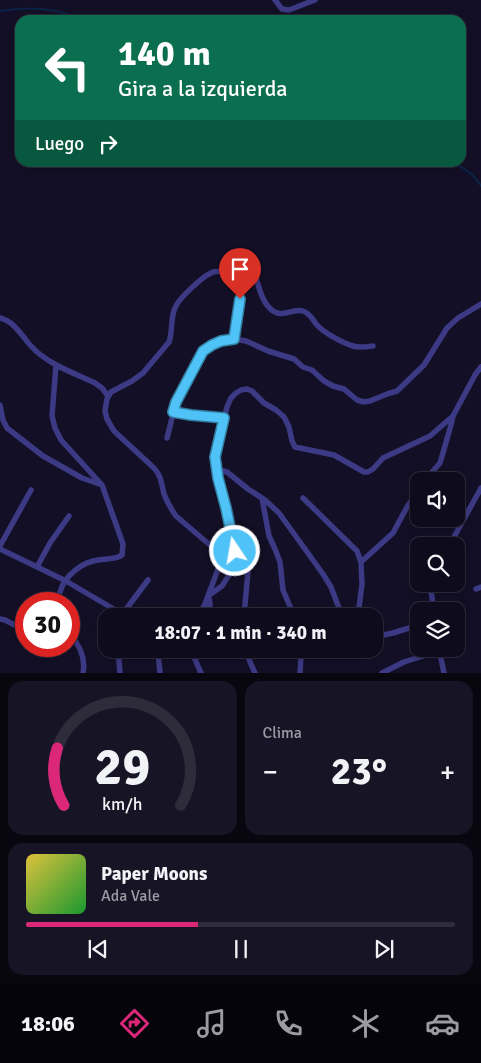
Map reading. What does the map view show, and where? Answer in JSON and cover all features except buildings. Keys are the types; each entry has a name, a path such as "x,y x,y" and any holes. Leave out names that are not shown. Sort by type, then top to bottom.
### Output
{"street":[{"path":"275,0 282,9 289,10 315,0"},
{"path":"203,608 221,561 220,555 176,516 164,492 159,474 114,432 106,419 105,411 108,396 111,392 143,373 169,342 174,308 180,299 204,277 239,261 250,263 260,291 266,303 274,312 281,314 301,310 310,315 317,325 331,335 353,346 373,346"},
{"path":"234,339 240,299"},
{"path":"167,438 176,402 203,351 221,341 234,339 246,341 268,351 294,359 312,370 324,381 344,389 357,400 364,402 396,391 424,365 448,328 458,318 481,304"},
{"path":"0,318 7,319 44,358 95,383 108,396"},
{"path":"56,365 52,416 55,428 61,440 102,484 123,544 122,555 117,558 95,560 82,566 69,576 60,592"},
{"path":"208,596 222,586 235,563 234,546 215,457 227,407 231,398 236,393 241,390 252,391 264,403 284,417 295,447 334,455 364,472 368,472 383,458 430,436 452,416 481,366"},
{"path":"0,405 7,428 43,456 82,478 102,484"},
{"path":"173,412 224,418"},
{"path":"432,472 440,463 452,416"},
{"path":"217,469 227,472 279,513 323,574 331,587 339,608"},
{"path":"454,537 481,488"},
{"path":"31,490 0,548 66,581 111,608"},
{"path":"262,498 268,536 280,562 283,590 291,608"},
{"path":"303,498 357,551 362,562 359,608"},
{"path":"362,562 393,533 410,502"},
{"path":"37,568 50,543 68,516"},
{"path":"234,546 244,552 249,560 245,608"},
{"path":"129,608 148,580"},
{"path":"208,596 211,603 210,608"},
{"path":"0,619 15,625"},
{"path":"383,636 410,629"},
{"path":"80,650 84,668 83,673"},
{"path":"382,673 419,657"},
{"path":"441,657 444,673"},
{"path":"119,658 120,673"},
{"path":"159,658 160,673"},
{"path":"194,658 201,673"},
{"path":"249,658 255,673"},
{"path":"300,673 301,658"}],"waterway":[{"path":"0,11 33,8 71,15"},
{"path":"460,167 474,177 481,186"}],"route":[{"path":"235,551 215,457 224,418 173,412 188,377 203,351 221,341 234,339 240,299"}]}
